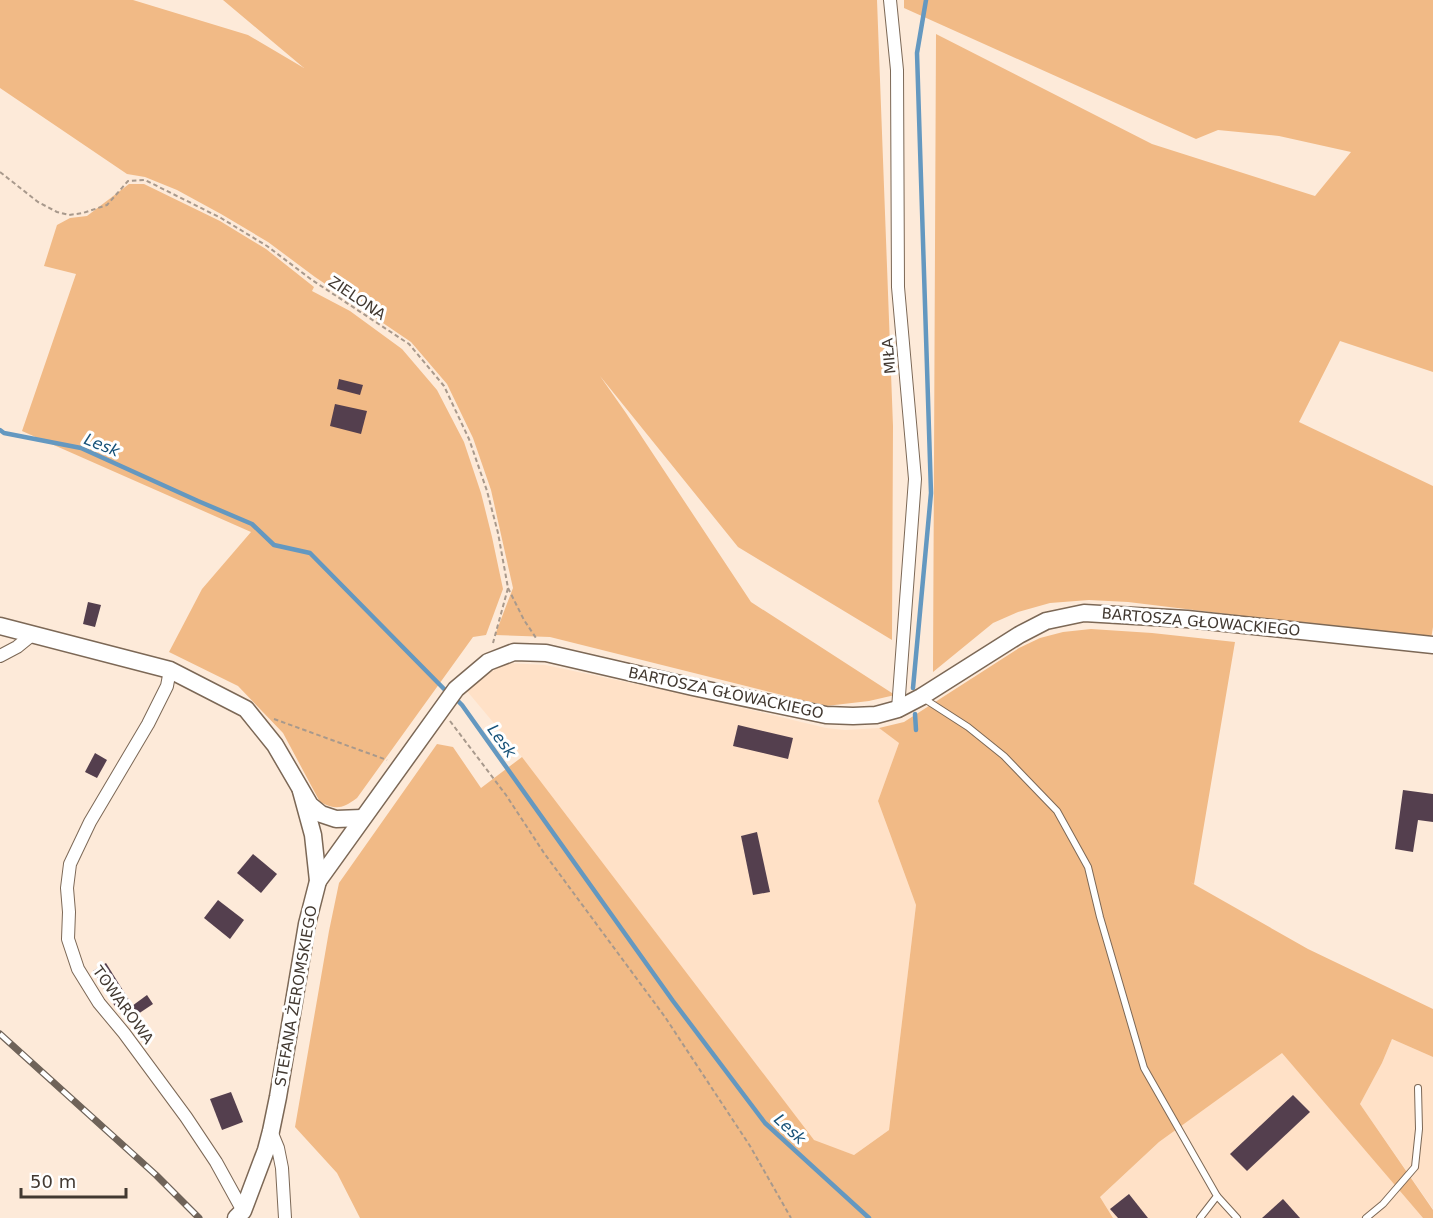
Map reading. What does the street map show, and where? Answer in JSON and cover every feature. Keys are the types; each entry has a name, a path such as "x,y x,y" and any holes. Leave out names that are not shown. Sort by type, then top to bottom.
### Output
{"street":[{"name":"MIŁA","path":"890,0 897,70 898,287 915,479 898,709"},
{"name":"BARTOSZA GŁOWACKIEGO","path":"318,880 448,700 488,662 514,652 546,653 826,715 854,716 876,715 898,709 921,697 1018,635 1046,621 1084,613 1187,619 1433,645"},
{"name":"STEFANA ŻEROMSKIEGO","path":"0,626 170,670 246,709 275,745 310,806 321,814 336,819 362,818"},
{"path":"0,656 17,647 33,634"},
{"name":"TOWAROWA","path":"170,670 167,686 148,724 90,822 70,864 67,888 68,939 78,969 99,1003 186,1117 216,1162 239,1214"},
{"name":"STEFANA ŻEROMSKIEGO","path":"239,1214 266,1150 271,1131 307,924 318,880 314,835 301,791"},
{"path":"271,1131 278,1148 282,1168 285,1218"}],"lane":[{"path":"921,697 968,727 1004,756 1057,811 1088,867 1100,917 1144,1068 1216,1196 1237,1218"},
{"path":"1366,1218 1383,1204 1415,1167 1419,1129 1418,1088"},
{"path":"1200,1218 1216,1196"}],"path":[{"name":"ZIELONA","path":"0,172 38,202 57,212 69,215 107,205 128,181 145,180 220,218 267,246 312,280 409,344 444,386 469,439 487,491 498,533 508,588 488,662"},
{"path":"508,588 524,620 546,653"},
{"path":"448,700 544,853 665,1017 750,1146 791,1218"},
{"path":"246,709 401,765"}],"shaded area":[{"path":"0,0 133,0 248,35 304,68 223,0 877,0 893,426 892,640 738,547 600,376 751,602 895,695 869,701 826,706 550,637 495,635 513,588 491,490 473,438 447,384 411,342 268,242 177,190 145,177 127,174 0,88"},
{"path":"904,0 1433,0 1433,372 1340,341 1299,422 1433,486 1433,627 1431,639 1128,602 1089,600 1050,603 1018,612 993,623 933,672 936,34 1152,144 1315,196 1351,152 1279,136 1218,130 1196,139 904,8"},
{"path":"129,184 144,184 220,221 266,249 314,287 312,291 350,311 402,349 437,390 464,442 481,493 503,589 486,635 473,637 357,798 343,806 335,807 320,802 283,733 238,686 169,652 202,589 251,532 22,431 76,274 44,266 57,225 70,218 87,216"},
{"path":"1091,629 1235,642 1194,884 1190,882 1308,949 1433,1009 1433,1057 1392,1039 1360,1104 1433,1210 1433,1218 1423,1218 1282,1053 1159,1142 1100,1197 1113,1218 360,1218 337,1173 295,1127 339,883 437,744 453,747 481,788 522,757 814,1140 854,1155 889,1130 916,905 878,801 899,743 879,728 904,722 1019,648 1040,638 1063,632"},
{"path":"506,663 545,665 693,696 826,728 845,730 879,728 899,743 878,801 916,905 889,1130 854,1155 814,1141 522,757 467,691 487,674"},
{"path":"1392,1039 1433,1057 1433,1209 1360,1104"},
{"path":"1282,1052 1423,1218 1113,1218 1100,1197 1159,1142"}],"building":[{"path":"339,379 363,385 360,395 337,389"},
{"path":"335,404 367,411 361,434 330,426"},
{"path":"88,602 101,605 95,627 83,624"},
{"path":"738,725 793,738 788,759 733,746"},
{"path":"95,753 107,760 97,778 85,772"},
{"path":"1403,790 1433,794 1433,822 1418,820 1413,852 1395,849"},
{"path":"757,832 770,892 753,895 741,836"},
{"path":"253,854 277,874 261,893 237,873"},
{"path":"218,900 244,920 230,939 204,918"},
{"path":"106,963 129,1000 116,1008 93,971"},
{"path":"147,995 153,1004 138,1014 132,1006"},
{"path":"231,1092 243,1122 222,1130 210,1099"},
{"path":"1293,1095 1310,1112 1247,1171 1230,1154"},
{"path":"1129,1194 1148,1218 1118,1218 1110,1209"},
{"path":"1283,1199 1300,1218 1262,1218"}],"waterway":[{"path":"913,688 931,493 917,53 926,0"},
{"name":"Lesk","path":"0,430 4,433 81,448 252,524 274,545 310,553 448,693"},
{"name":"Lesk","path":"455,698 673,1001 765,1123 869,1218"},
{"path":"915,714 916,730"}],"railway":[{"path":"0,1034 156,1175 199,1218"}]}
